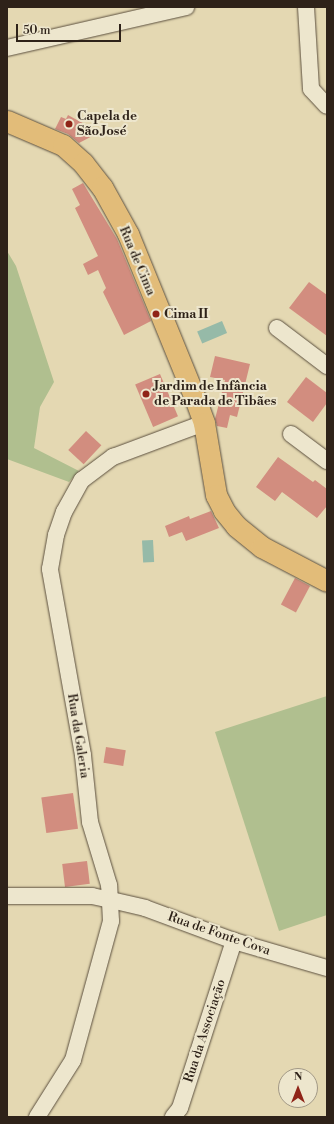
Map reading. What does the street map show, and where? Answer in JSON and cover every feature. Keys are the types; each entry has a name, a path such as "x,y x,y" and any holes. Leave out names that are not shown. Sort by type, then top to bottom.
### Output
{"main road":[{"name":"Rua de Cima","path":"7,121 63,145 82,163 102,187 128,234 204,423 216,495 236,526 262,547 327,581"}],"street":[{"path":"7,48 186,7"},
{"path":"306,7 311,89 327,106"},
{"path":"277,328 327,366"},
{"name":"Rua da Galeria","path":"37,1117 73,1060 111,921 111,900 98,841 90,822 82,755 50,569 56,535 64,512 82,480 113,457 204,423"},
{"path":"291,434 327,461"},
{"name":"Rua de Fonte Cova","path":"7,896 92,896 111,900 145,908 234,941 327,968"},
{"name":"Rua da Associação","path":"172,1117 180,1108 234,941"}],"shaded area":[{"path":"7,251 16,266 54,382 40,407 34,448 79,471 69,482 7,459"},
{"path":"222,321 227,333 202,344 197,332"},
{"path":"153,540 154,562 143,563 142,541"},
{"path":"327,696 327,915 279,931 215,732"}],"building":[{"path":"68,115 100,132 79,143 68,134 55,129 61,117 66,119"},
{"path":"83,183 117,239 151,321 124,335 103,292 106,288 98,270 88,275 83,264 98,256 75,208 80,205 72,189"},
{"path":"309,282 327,295 327,336 289,308"},
{"path":"215,356 250,364 237,417 230,415 227,428 217,426 215,419 225,380 210,377"},
{"path":"160,374 178,416 153,427 135,385"},
{"path":"306,377 327,393 327,403 313,422 287,402"},
{"path":"86,431 101,445 84,464 68,450"},
{"path":"278,457 313,482 315,480 327,489 327,506 317,518 282,492 275,501 256,487"},
{"path":"211,511 219,528 186,541 182,532 169,537 165,526 189,516 190,519"},
{"path":"295,578 310,586 296,612 281,604"},
{"path":"106,747 126,750 123,766 103,763"},
{"path":"73,793 78,829 46,833 41,797"},
{"path":"87,861 90,884 65,887 62,864"}],"place":[{"name":"Capela de São José","path":"69,124"},
{"name":"Cima II","path":"156,314"},
{"name":"Jardim de Infância de Parada de Tibães","path":"146,394"}]}
